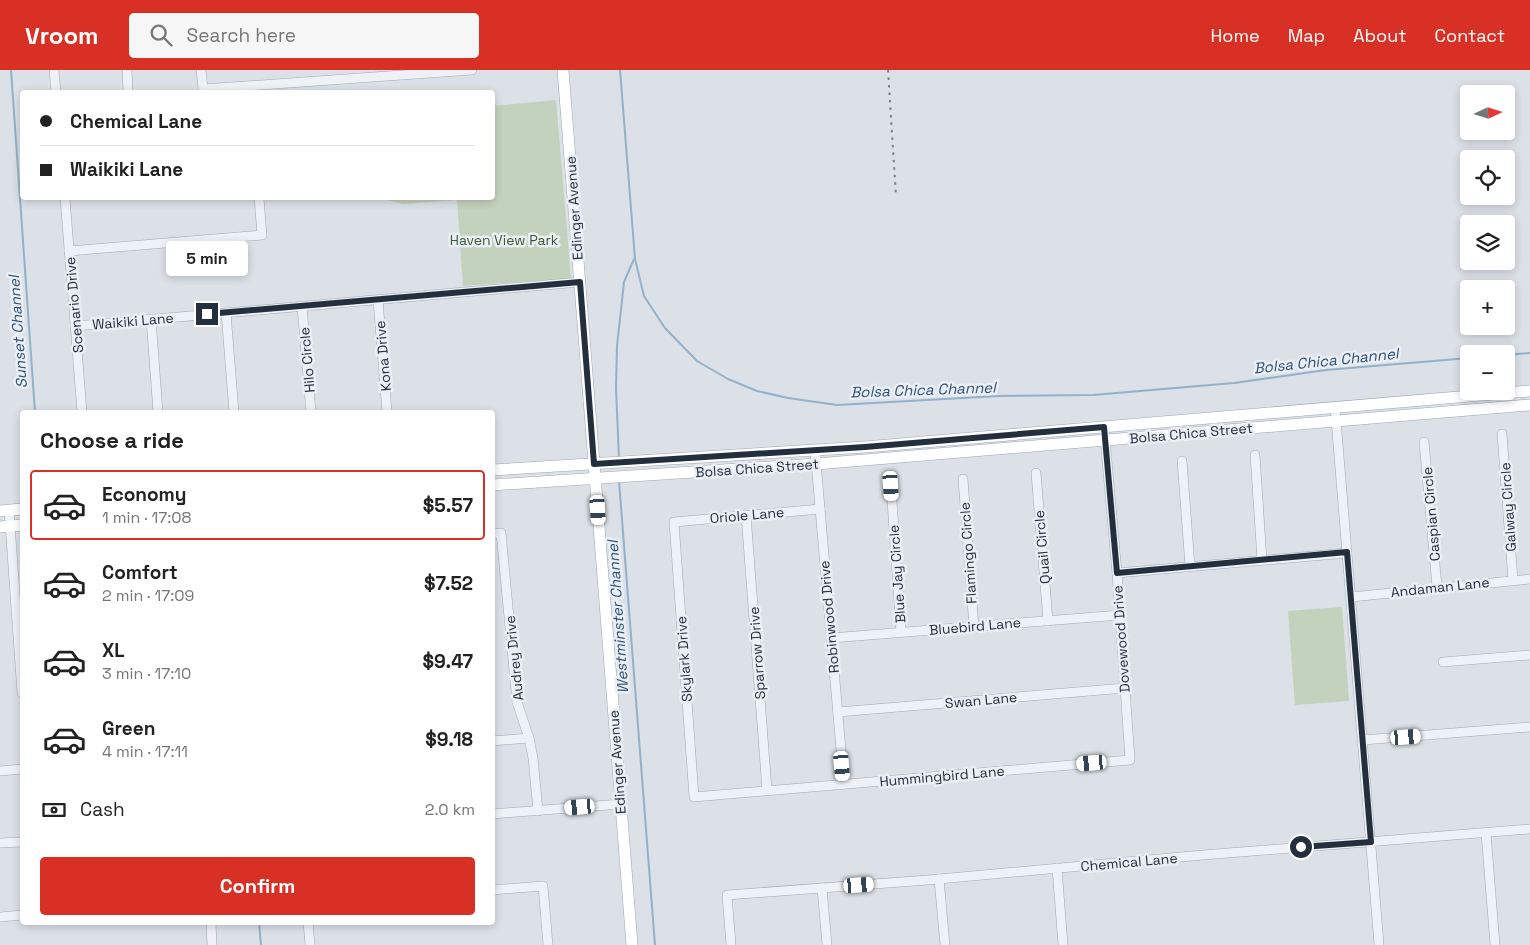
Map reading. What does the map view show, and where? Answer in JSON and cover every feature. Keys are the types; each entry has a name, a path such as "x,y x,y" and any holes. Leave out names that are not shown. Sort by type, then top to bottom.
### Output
{"main road":[{"name":"Edinger Avenue","path":"564,70 632,945"},
{"name":"Bolsa Chica Street","path":"495,470 815,450 1530,391"},
{"name":"Bolsa Chica Street","path":"495,485 816,464 1530,405"},
{"path":"4,511 20,509"},
{"path":"5,526 20,525"}],"street":[{"path":"54,70 56,90"},
{"path":"126,70 128,90"},
{"path":"202,70 203,89 420,72 472,70"},
{"name":"Scenario Drive","path":"65,200 82,410"},
{"path":"69,251 262,235 259,200"},
{"name":"Waikiki Lane","path":"75,326 580,282"},
{"name":"Kona Drive","path":"378,300 387,410"},
{"name":"Hilo Circle","path":"302,307 311,410"},
{"path":"226,313 234,410"},
{"path":"151,319 158,410"},
{"path":"1335,407 1379,945"},
{"name":"Dovewood Drive","path":"1104,427 1117,573 1130,760"},
{"name":"Galway Circle","path":"1502,434 1513,580"},
{"name":"Caspian Circle","path":"1424,442 1437,587"},
{"name":"Robinwood Drive","path":"815,450 844,784"},
{"path":"1255,454 1262,560"},
{"path":"1182,461 1190,566"},
{"name":"Quail Circle","path":"1036,473 1048,621"},
{"name":"Flamingo Circle","path":"963,479 974,626"},
{"name":"Blue Jay Circle","path":"891,486 901,632"},
{"name":"Oriole Lane","path":"674,522 820,509"},
{"path":"4,511 20,673"},
{"name":"Sparrow Drive","path":"746,515 767,790"},
{"name":"Skylark Drive","path":"674,522 694,797"},
{"name":"Audrey Drive","path":"497,533 517,702 529,738 533,758 538,811"},
{"path":"1117,573 1347,552"},
{"name":"Andaman Lane","path":"1351,597 1530,579"},
{"name":"Bluebird Lane","path":"831,638 1120,615"},
{"path":"1444,662 1530,655"},
{"name":"Swan Lane","path":"838,712 1125,688"},
{"path":"1363,740 1530,727"},
{"path":"495,741 529,738"},
{"name":"Hummingbird Lane","path":"694,797 1130,760"},
{"path":"0,771 20,770"},
{"path":"495,814 621,804"},
{"name":"Chemical Lane","path":"731,945 727,895 1530,829"},
{"path":"1486,833 1494,945"},
{"path":"0,844 20,842"},
{"path":"1057,868 1063,945"},
{"path":"939,879 945,945"},
{"path":"495,890 543,886 548,945"},
{"path":"822,888 827,945"},
{"path":"0,917 20,916"},
{"path":"210,925 212,945"},
{"path":"308,925 310,945"}],"green space":[{"name":"Haven View Park","path":"556,100 571,278 463,286 457,200 495,200 495,106"},
{"name":"Haven View Park","path":"387,200 457,200 403,204"},
{"path":"1342,607 1349,701 1295,705 1288,611"}],"waterway":[{"name":"Sunset Channel","path":"11,70 20,198"},
{"name":"Bolsa Chica Channel","path":"620,70 635,259 644,296 665,328 697,361 728,379 757,391 788,398 837,405 999,396 1093,395 1234,383 1326,370 1460,359"},
{"name":"Sunset Channel","path":"20,200 35,410"},
{"name":"Westminster Channel","path":"619,459 616,388 617,346 624,282 634,259"},
{"name":"Bolsa Chica Channel","path":"1515,354 1530,353"},
{"name":"Westminster Channel","path":"619,481 655,945"},
{"name":"Sunset Channel","path":"259,925 261,945"}],"railway":[{"path":"888,70 896,196"}],"route":[{"path":"207,314 580,282 594,464 865,447 1104,427 1117,573 1347,552 1371,842 1301,847"}]}
